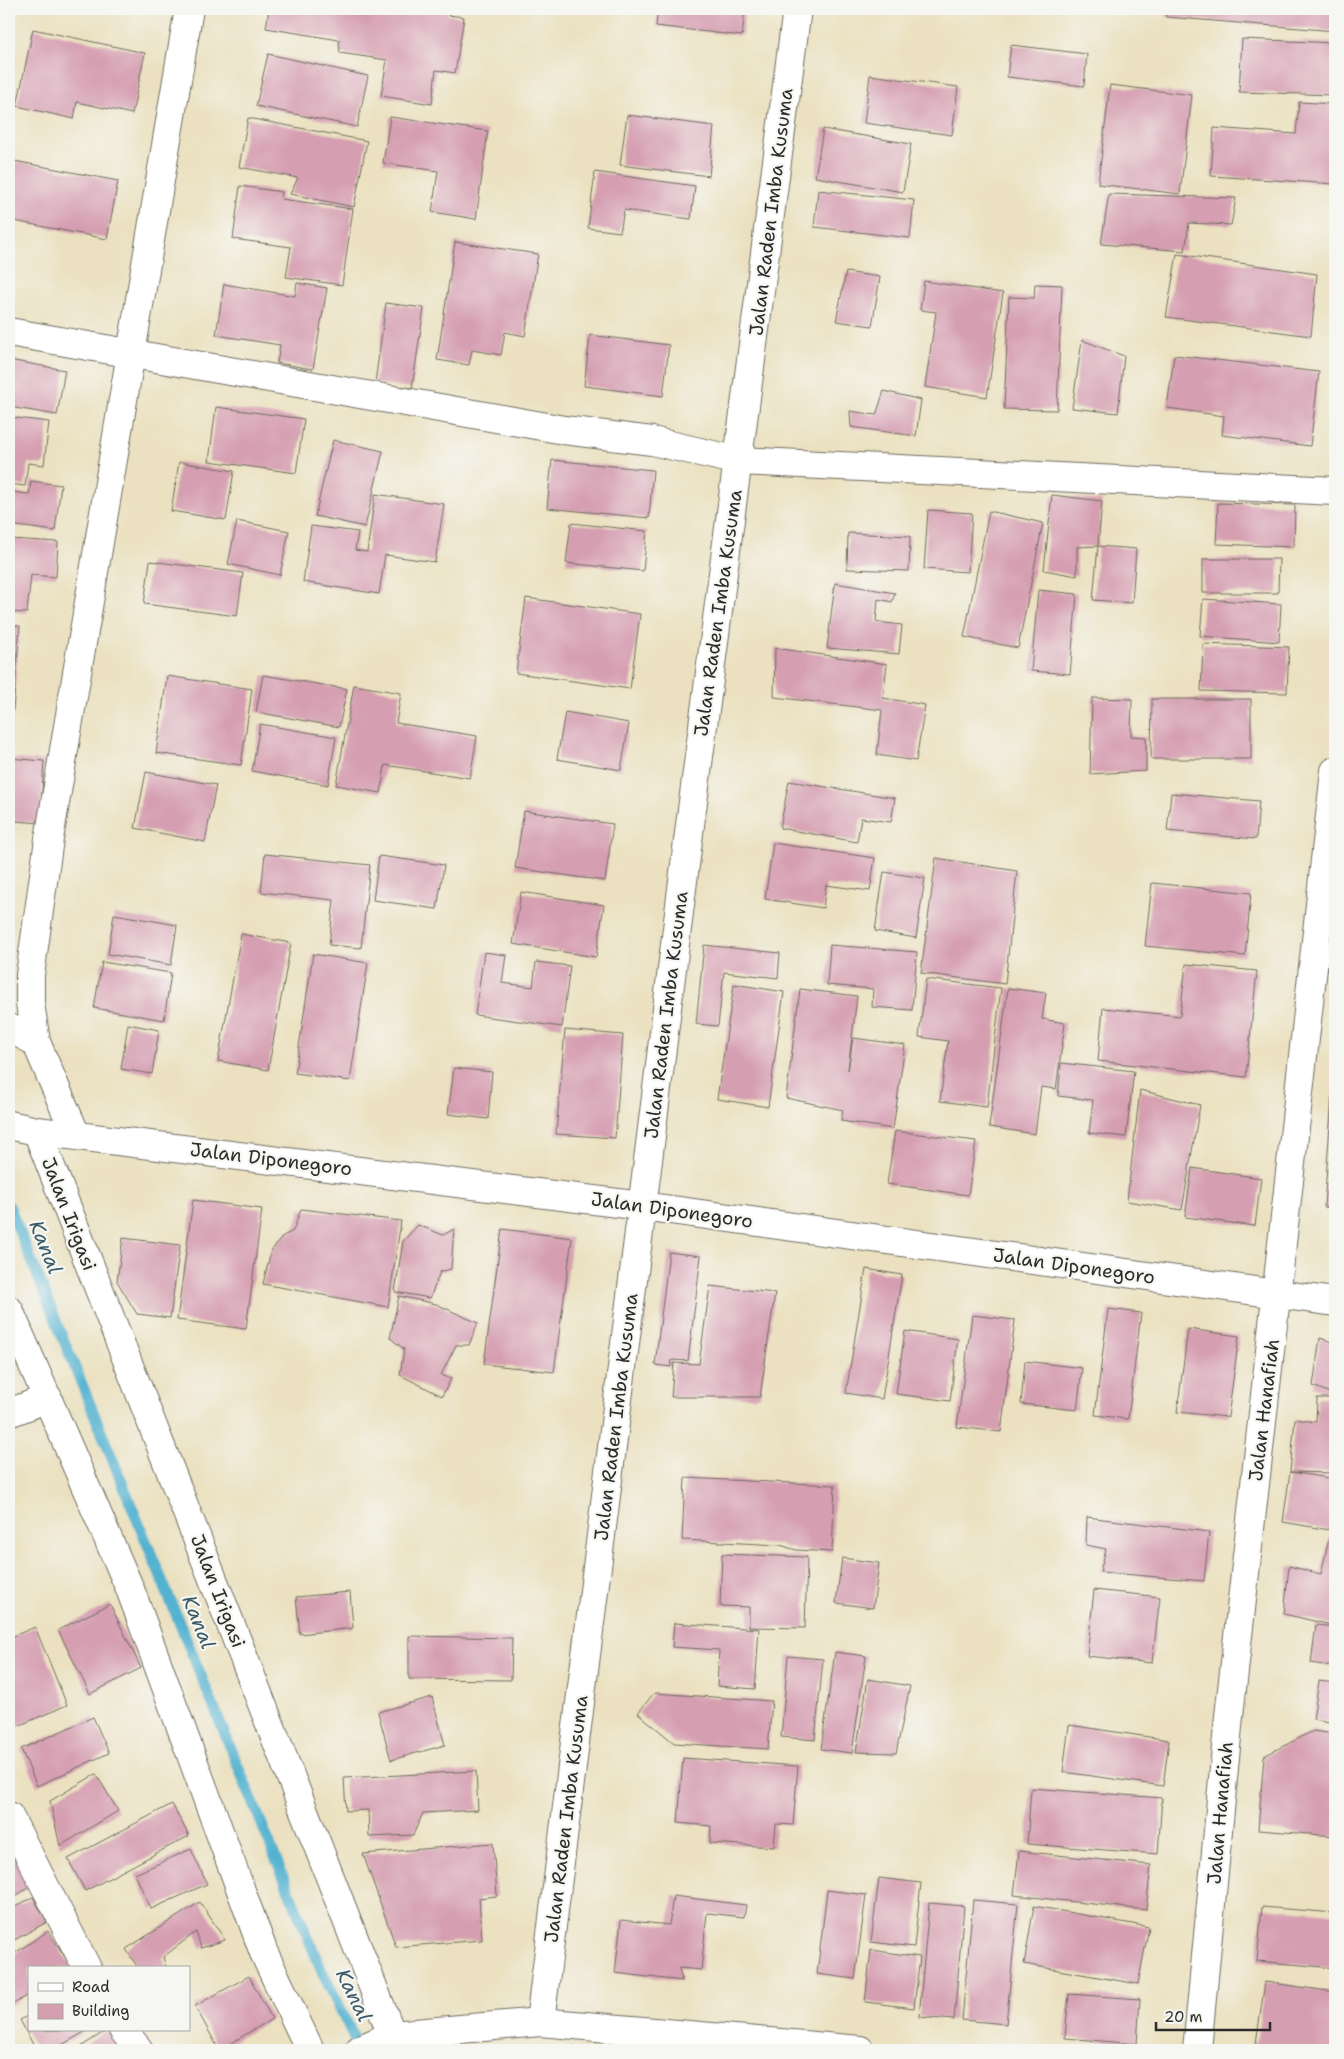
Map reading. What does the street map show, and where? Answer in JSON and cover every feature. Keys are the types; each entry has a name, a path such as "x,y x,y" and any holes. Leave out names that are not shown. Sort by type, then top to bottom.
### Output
{"street":[{"path":"76,1135 36,1042 30,1003 30,975 48,839 189,9"},
{"name":"Jalan Raden Imba Kusuma","path":"540,2022 690,825 797,9"},
{"path":"9,332 564,430 652,441 739,461 1335,491"},
{"name":"Jalan Hanafiah","path":"1197,2050 1229,1716 1335,771"},
{"path":"9,1028 36,1042"},
{"name":"Jalan Diponegoro","path":"23,1128 642,1206 1335,1302"},
{"name":"Jalan Irigasi","path":"23,1128 384,2044"},
{"path":"9,1310 130,1589 264,1953 310,2050"},
{"path":"9,1413 48,1398"},
{"path":"10,1824 86,1966"},
{"path":"384,2044 540,2022 860,2050"},
{"path":"123,2032 128,2040 139,2050"}],"building":[{"path":"269,9 449,9 448,15 464,17 455,73 436,70 432,104 381,96 387,60 340,53 339,40 266,28"},
{"path":"658,9 745,9 742,36 656,26"},
{"path":"1167,9 1335,9 1335,31 1166,17"},
{"path":"33,29 145,53 132,114 77,102 74,119 17,106"},
{"path":"1242,39 1335,43 1335,95 1239,92"},
{"path":"1011,45 1087,54 1084,86 1007,77"},
{"path":"268,54 368,76 357,127 256,106"},
{"path":"870,75 958,87 952,135 864,123"},
{"path":"1110,85 1192,95 1180,194 1098,184"},
{"path":"1299,102 1335,104 1335,184 1211,176 1214,128 1296,134"},
{"path":"627,115 714,126 709,176 620,165"},
{"path":"390,117 488,131 476,219 432,212 438,171 383,163"},
{"path":"248,118 367,141 354,207 290,194 298,178 239,167"},
{"path":"823,129 911,144 903,192 815,177"},
{"path":"9,160 118,181 107,239 9,220"},
{"path":"595,172 695,186 691,219 624,210 620,232 588,228"},
{"path":"240,186 282,192 281,199 353,209 342,285 286,277 291,247 233,239"},
{"path":"818,190 914,200 910,238 814,227"},
{"path":"1109,194 1236,198 1231,225 1189,223 1185,251 1101,244"},
{"path":"455,242 538,254 525,336 505,332 501,355 472,350 469,365 437,360"},
{"path":"1177,254 1317,274 1311,336 1166,317"},
{"path":"846,272 880,277 872,326 836,321"},
{"path":"924,281 1003,293 987,397 925,387 936,312 920,310"},
{"path":"297,283 327,288 313,369 277,363 280,345 216,335 224,284 295,296"},
{"path":"1035,284 1062,285 1057,410 1004,409 1009,297 1034,298"},
{"path":"386,303 424,308 412,388 375,383"},
{"path":"590,335 669,345 663,396 584,386"},
{"path":"1082,340 1124,356 1118,413 1072,408"},
{"path":"1174,355 1319,372 1310,446 1222,435 1224,416 1167,408"},
{"path":"9,360 65,370 57,415 9,407"},
{"path":"884,391 921,400 916,436 851,427 850,411 876,415"},
{"path":"216,407 304,419 296,473 209,461"},
{"path":"9,417 49,422 44,465 28,463 25,486 9,484"},
{"path":"333,440 383,451 365,527 315,516"},
{"path":"552,460 653,470 649,518 547,508"},
{"path":"179,462 234,471 226,520 171,511"},
{"path":"31,481 61,485 55,531 9,525 9,492 29,494"},
{"path":"375,494 444,504 435,562 385,555 379,594 303,582 311,526 358,532 355,550 367,552"},
{"path":"1052,495 1102,501 1098,546 1077,547 1077,576 1044,570"},
{"path":"1218,503 1295,505 1294,547 1216,544"},
{"path":"928,510 972,513 968,572 924,569"},
{"path":"989,511 1043,523 1018,648 964,637"},
{"path":"237,521 289,531 280,575 228,564"},
{"path":"571,523 647,531 643,571 566,563"},
{"path":"848,533 910,536 909,571 847,569"},
{"path":"10,539 58,542 56,577 31,575 27,613 9,612"},
{"path":"1098,546 1136,549 1132,603 1093,600"},
{"path":"1203,559 1279,559 1278,593 1203,593"},
{"path":"150,561 243,573 237,616 144,604"},
{"path":"835,583 895,593 892,602 878,599 876,622 902,625 899,654 827,648"},
{"path":"1038,590 1077,594 1070,674 1031,671"},
{"path":"526,598 640,614 630,689 516,673"},
{"path":"1203,599 1281,604 1279,642 1200,636"},
{"path":"9,625 20,626 10,746 9,746"},
{"path":"1203,644 1289,647 1287,693 1201,691"},
{"path":"775,648 887,664 883,698 925,705 916,761 877,755 882,710 774,697"},
{"path":"263,675 347,689 339,727 256,712"},
{"path":"167,676 252,689 241,765 156,753"},
{"path":"354,685 401,693 396,723 477,736 470,778 385,765 381,793 336,785"},
{"path":"1092,698 1132,699 1131,736 1146,737 1146,771 1090,774"},
{"path":"1152,699 1251,699 1251,759 1151,759"},
{"path":"565,712 629,723 621,770 557,759"},
{"path":"260,724 336,737 328,785 252,771"},
{"path":"9,758 44,761 40,823 16,821 9,841"},
{"path":"146,772 216,785 205,842 135,828"},
{"path":"789,781 895,798 891,822 861,818 857,842 780,828"},
{"path":"1171,793 1259,801 1256,839 1167,831"},
{"path":"524,811 613,824 605,881 515,868"},
{"path":"773,843 875,858 870,891 826,885 823,908 765,899"},
{"path":"265,854 370,865 361,948 329,945 334,900 261,892"},
{"path":"379,856 444,865 437,909 373,900"},
{"path":"936,858 1017,871 1005,984 921,973"},
{"path":"884,872 925,878 916,938 875,931"},
{"path":"1152,883 1251,893 1245,956 1145,946"},
{"path":"521,892 604,905 596,957 513,944"},
{"path":"114,914 177,925 171,965 108,954"},
{"path":"241,934 291,943 268,1070 218,1061"},
{"path":"704,945 780,953 778,978 724,972 718,1026 696,1024"},
{"path":"830,945 917,952 912,1010 872,1007 873,989 827,985"},
{"path":"484,952 506,955 502,983 533,987 536,962 570,966 562,1027 475,1015"},
{"path":"313,954 368,963 350,1081 295,1073"},
{"path":"102,962 171,973 164,1020 94,1008"},
{"path":"1186,964 1257,971 1246,1077 1098,1061 1103,1008 1180,1016"},
{"path":"926,979 1001,988 987,1107 940,1101 948,1041 919,1037"},
{"path":"734,984 784,992 768,1107 717,1099"},
{"path":"1008,988 1046,993 1042,1019 1065,1023 1056,1089 1041,1087 1035,1134 989,1127"},
{"path":"800,989 857,996 848,1070 853,1038 905,1045 893,1129 841,1121 843,1110 786,1098"},
{"path":"128,1024 159,1030 152,1074 121,1069"},
{"path":"565,1030 623,1035 615,1138 556,1134"},
{"path":"1061,1063 1134,1071 1126,1137 1089,1133 1093,1100 1058,1096"},
{"path":"454,1068 492,1072 488,1119 448,1114"},
{"path":"1140,1090 1200,1105 1182,1210 1127,1201"},
{"path":"1332,1097 1335,1097 1335,1208 1324,1207"},
{"path":"895,1131 976,1141 968,1195 887,1184"},
{"path":"1192,1168 1261,1178 1255,1226 1185,1217"},
{"path":"193,1200 262,1209 246,1329 177,1320"},
{"path":"301,1209 401,1221 388,1307 263,1284 271,1251 283,1236 293,1231"},
{"path":"418,1225 443,1235 454,1229 451,1269 440,1272 430,1298 395,1292 403,1241"},
{"path":"502,1229 572,1238 554,1372 484,1364"},
{"path":"123,1238 180,1245 170,1318 137,1314 117,1281"},
{"path":"669,1252 701,1256 688,1361 672,1360 671,1367 655,1365"},
{"path":"866,1269 902,1275 882,1399 846,1393"},
{"path":"710,1286 775,1293 760,1397 671,1397 674,1363 699,1364"},
{"path":"399,1296 436,1304 478,1323 469,1345 456,1345 441,1375 451,1379 442,1396 400,1375 404,1349 390,1338"},
{"path":"1108,1309 1141,1313 1128,1419 1095,1415"},
{"path":"972,1315 1015,1320 1001,1432 957,1427"},
{"path":"1188,1329 1239,1336 1228,1417 1177,1412"},
{"path":"905,1331 958,1339 950,1401 896,1394"},
{"path":"1320,1338 1335,1343 1335,1395 1313,1386"},
{"path":"1025,1361 1082,1368 1077,1410 1021,1404"},
{"path":"1317,1398 1335,1398 1335,1473 1290,1472 1295,1419 1316,1422"},
{"path":"1290,1472 1335,1479 1335,1531 1283,1522"},
{"path":"685,1478 835,1485 832,1552 796,1550 780,1545 682,1540"},
{"path":"1087,1517 1209,1532 1204,1581 1100,1572 1106,1549 1086,1545"},
{"path":"1330,1534 1335,1534 1335,1626 1284,1614 1289,1566 1321,1574"},
{"path":"722,1554 807,1557 805,1628 749,1627 749,1607 720,1606"},
{"path":"842,1558 879,1563 873,1608 836,1603"},
{"path":"1094,1590 1160,1597 1152,1663 1087,1656"},
{"path":"350,1592 353,1628 300,1634 296,1597"},
{"path":"110,1604 141,1668 90,1694 58,1630"},
{"path":"674,1623 759,1629 755,1689 717,1686 719,1650 672,1647"},
{"path":"1316,1625 1335,1627 1335,1667 1311,1663"},
{"path":"35,1627 67,1705 11,1729 9,1724 9,1638"},
{"path":"409,1636 512,1638 511,1680 409,1679"},
{"path":"835,1652 866,1656 852,1753 821,1749"},
{"path":"788,1656 823,1659 815,1740 781,1737"},
{"path":"868,1679 910,1686 896,1753 856,1752"},
{"path":"1319,1681 1335,1683 1335,1723 1313,1719"},
{"path":"654,1693 772,1701 768,1749 674,1743 638,1713"},
{"path":"432,1697 445,1745 391,1760 378,1712"},
{"path":"93,1717 109,1753 37,1786 21,1749"},
{"path":"1069,1725 1169,1740 1163,1786 1063,1772"},
{"path":"1313,1731 1335,1734 1335,1836 1258,1830 1264,1756"},
{"path":"683,1758 798,1766 793,1825 776,1824 774,1847 710,1843 711,1826 678,1823"},
{"path":"476,1771 478,1810 423,1813 413,1835 369,1837 368,1810 346,1811 344,1778"},
{"path":"96,1774 118,1811 60,1846 50,1801"},
{"path":"1031,1788 1162,1798 1158,1854 1027,1844"},
{"path":"172,1804 189,1836 85,1891 68,1859"},
{"path":"9,1839 33,1885 9,1900"},
{"path":"493,1843 497,1896 479,1898 482,1940 396,1947 363,1854"},
{"path":"191,1849 207,1884 151,1909 135,1874"},
{"path":"1019,1851 1151,1865 1146,1910 1014,1895"},
{"path":"879,1878 921,1883 914,1947 871,1942"},
{"path":"827,1890 866,1895 855,1979 817,1974"},
{"path":"673,1896 746,1905 744,1917 707,1913 701,1970 679,1968 682,1981 615,1973 621,1920 669,1925"},
{"path":"33,1897 47,1922 9,1943 9,1910"},
{"path":"973,1900 1018,1904 1006,2024 962,2020"},
{"path":"200,1902 225,1940 201,1948 196,1932 163,1957 165,1966 137,1966 126,1949"},
{"path":"929,1903 964,1906 954,2020 919,2017"},
{"path":"1034,1906 1149,1927 1138,1984 1024,1964"},
{"path":"1262,1907 1335,1913 1335,1968 1257,1961"},
{"path":"48,1931 71,1966 28,1966 28,1995 9,2007 9,1957"},
{"path":"871,1950 920,1957 914,2008 865,2002"},
{"path":"249,1976 272,2019 219,2050 195,2006"},
{"path":"1265,1982 1335,1992 1335,2050 1255,2050"},
{"path":"1069,1994 1140,1999 1137,2044 1065,2038"},
{"path":"28,2016 28,2032 84,2032 53,2050 36,2050 20,2020"},
{"path":"104,2032 116,2032 127,2050 76,2050"}],"waterway":[{"name":"Kanal","path":"9,1206 321,1969 360,2050"}]}
